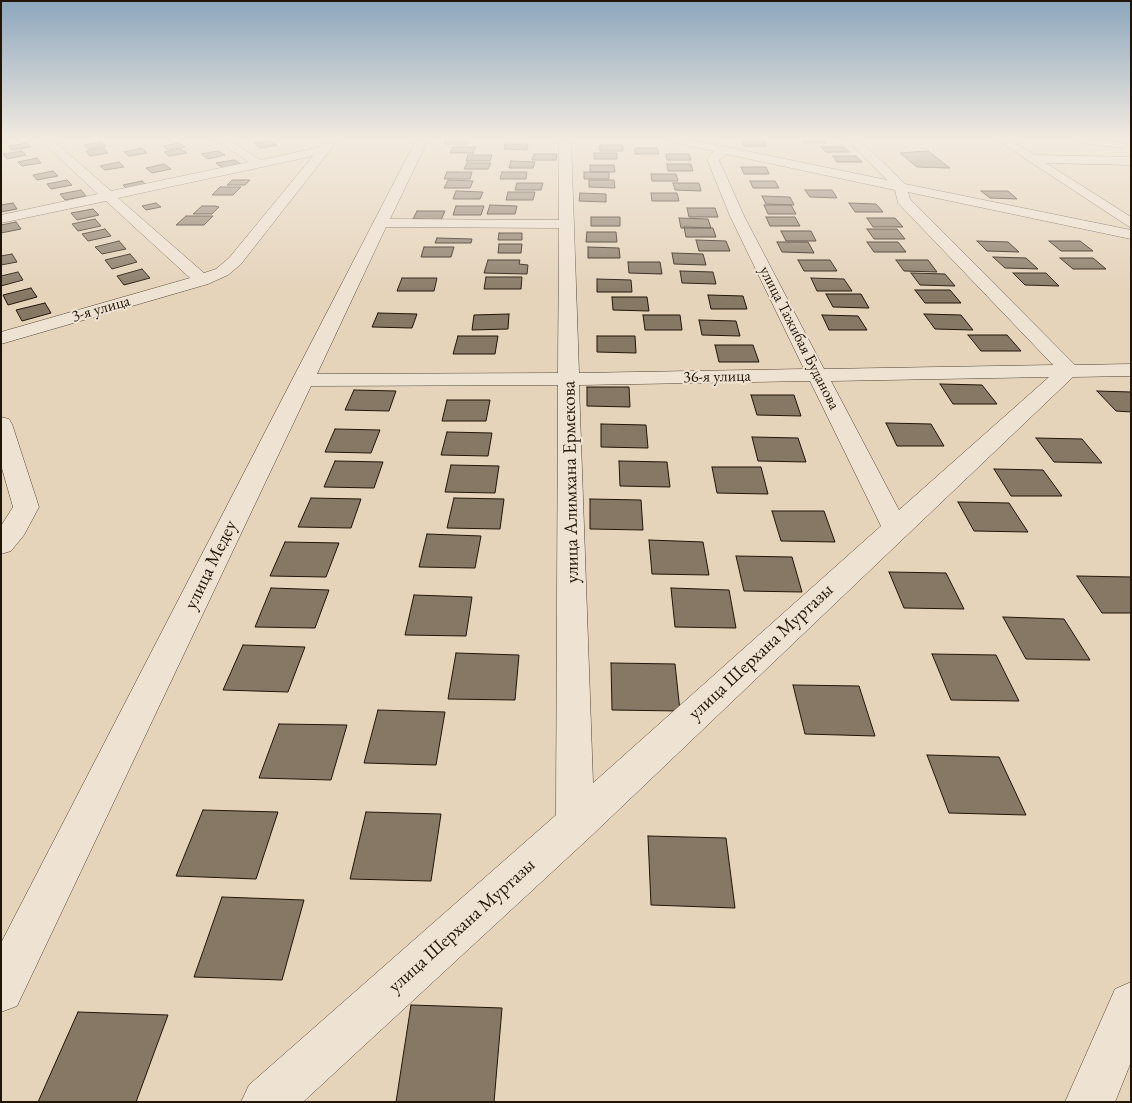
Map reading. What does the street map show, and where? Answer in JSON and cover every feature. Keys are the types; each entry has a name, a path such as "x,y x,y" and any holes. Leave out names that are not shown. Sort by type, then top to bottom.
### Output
{"street":[{"path":"104,191 202,280 222,272 235,261 291,191"},
{"path":"1,219 135,191"},
{"name":"улица Медеу","path":"1,990 397,191"},
{"name":"улица Алимхана Ермекова","path":"566,191 570,379 575,824"},
{"name":"улица Тажибая Буданова","path":"726,191 737,216 896,528"},
{"path":"902,191 903,200 1068,370"},
{"path":"922,191 1131,235"},
{"path":"1081,191 1131,224"},
{"path":"381,223 566,224"},
{"name":"3-я улица","path":"1,338 202,280"},
{"name":"улица Шерхана Муртазы","path":"266,1102 575,824 1068,370"},
{"name":"36-я улица","path":"302,380 570,379 1131,370"},
{"path":"1,424 26,507 15,528 1,544"},
{"path":"1090,1102 1131,1005"}],"building":[{"path":"82,191 86,196 65,200 60,194"},
{"path":"216,191 237,191 233,195 212,195"},
{"path":"456,191 483,192 480,199 453,199"},
{"path":"806,191 833,191 837,198 810,197"},
{"path":"982,191 1009,191 1017,199 990,198"},
{"path":"508,192 535,192 533,200 506,200"},
{"path":"580,193 606,194 606,202 579,201"},
{"path":"651,193 677,193 679,201 652,201"},
{"path":"762,196 790,197 794,205 766,204"},
{"path":"13,203 17,209 1,212 1,205"},
{"path":"156,203 161,207 146,210 142,206"},
{"path":"849,203 876,204 883,212 855,212"},
{"path":"490,205 517,206 515,214 487,214"},
{"path":"764,205 791,205 796,214 768,214"},
{"path":"202,206 219,207 212,214 193,214"},
{"path":"456,206 484,206 481,215 453,215"},
{"path":"687,208 715,208 718,217 689,217"},
{"path":"93,209 99,215 77,220 71,213"},
{"path":"417,211 445,211 441,220 413,219"},
{"path":"186,216 213,216 204,225 176,225"},
{"path":"591,217 620,217 620,226 591,226"},
{"path":"766,217 795,217 800,226 770,226"},
{"path":"679,218 708,219 711,228 681,228"},
{"path":"867,218 895,218 903,227 873,227"},
{"path":"95,219 101,226 78,231 72,224"},
{"path":"16,222 21,229 1,233 1,225"},
{"path":"684,227 713,228 716,237 686,237"},
{"path":"105,229 111,236 88,241 82,234"},
{"path":"867,229 897,229 905,239 874,239"},
{"path":"781,231 811,231 816,241 786,241"},
{"path":"587,232 616,232 617,242 586,242"},
{"path":"499,233 522,233 522,240 498,240"},
{"path":"437,238 472,239 471,243 435,243"},
{"path":"696,240 726,241 730,251 699,251"},
{"path":"119,241 126,249 102,254 95,247"},
{"path":"977,241 1008,242 1019,252 987,251"},
{"path":"1049,241 1080,241 1093,251 1061,251"},
{"path":"777,242 808,242 814,253 782,252"},
{"path":"867,242 898,242 906,252 874,252"},
{"path":"499,244 522,244 521,253 498,253"},
{"path":"424,247 454,247 451,257 421,257"},
{"path":"588,247 619,248 620,258 588,258"},
{"path":"672,253 703,254 706,265 674,264"},
{"path":"12,254 17,262 1,265 1,256"},
{"path":"130,254 137,262 112,269 105,260"},
{"path":"993,257 1026,258 1038,269 1005,268"},
{"path":"1060,258 1093,258 1106,269 1073,269"},
{"path":"488,260 520,260 519,264 528,265 527,274 484,273"},
{"path":"798,260 830,260 837,271 804,271"},
{"path":"896,260 928,260 937,272 904,271"},
{"path":"628,262 660,262 662,274 629,273"},
{"path":"142,269 150,278 124,285 117,276"},
{"path":"680,271 713,272 716,284 682,283"},
{"path":"18,272 23,280 1,286 1,276"},
{"path":"911,273 945,274 955,286 920,285"},
{"path":"1013,273 1046,273 1059,286 1025,285"},
{"path":"486,277 522,277 521,289 484,289"},
{"path":"402,278 437,278 434,291 397,291"},
{"path":"811,278 844,279 852,291 817,291"},
{"path":"597,279 631,280 632,292 597,292"},
{"path":"31,288 37,297 8,305 3,295"},
{"path":"915,290 950,290 961,303 925,303"},
{"path":"826,294 861,294 869,308 833,307"},
{"path":"708,295 743,296 747,309 711,309"},
{"path":"612,297 647,297 649,311 613,310"},
{"path":"45,303 51,313 22,321 16,310"},
{"path":"378,313 417,314 412,328 372,327"},
{"path":"509,314 508,329 472,330 474,315"},
{"path":"924,314 961,315 973,330 935,329"},
{"path":"643,315 680,315 682,330 645,330"},
{"path":"822,315 858,316 867,330 829,330"},
{"path":"699,320 736,321 740,336 702,335"},
{"path":"968,335 1007,335 1021,351 981,351"},
{"path":"458,336 498,336 495,354 453,354"},
{"path":"597,336 635,336 636,353 597,352"},
{"path":"715,345 753,345 759,362 719,362"},
{"path":"940,384 982,385 997,404 953,404"},
{"path":"587,387 629,387 630,407 587,406"},
{"path":"354,390 396,391 389,411 345,410"},
{"path":"1097,391 1131,392 1131,412 1116,411"},
{"path":"751,395 794,395 801,416 757,415"},
{"path":"447,400 490,400 486,421 442,421"},
{"path":"886,423 931,424 944,446 897,446"},
{"path":"601,424 646,425 648,448 601,447"},
{"path":"335,429 380,430 371,453 325,452"},
{"path":"447,432 492,433 488,456 441,455"},
{"path":"752,437 798,438 806,462 758,461"},
{"path":"1036,438 1082,439 1102,463 1054,462"},
{"path":"335,461 383,462 374,488 324,487"},
{"path":"619,461 667,462 670,487 620,486"},
{"path":"451,465 499,466 495,493 445,492"},
{"path":"712,467 761,467 768,494 717,493"},
{"path":"994,469 1043,470 1062,496 1011,496"},
{"path":"311,498 361,499 351,528 298,527"},
{"path":"454,498 504,499 500,529 447,528"},
{"path":"590,499 641,500 643,530 590,529"},
{"path":"958,502 1009,503 1028,532 974,531"},
{"path":"772,511 824,511 835,542 781,541"},
{"path":"427,534 481,536 475,568 419,567"},
{"path":"649,540 703,542 709,575 652,574"},
{"path":"285,542 339,543 326,577 270,576"},
{"path":"736,556 792,557 802,592 744,591"},
{"path":"889,572 946,573 964,609 904,608"},
{"path":"1077,576 1131,577 1131,613 1102,613"},
{"path":"271,588 329,590 315,628 255,627"},
{"path":"671,588 729,590 736,628 675,627"},
{"path":"414,595 472,597 466,636 405,635"},
{"path":"1003,617 1064,619 1090,660 1026,659"},
{"path":"243,645 305,647 288,692 223,690"},
{"path":"456,653 519,655 515,700 448,699"},
{"path":"932,654 996,655 1019,701 951,700"},
{"path":"611,663 675,664 680,711 612,710"},
{"path":"793,685 859,686 875,736 805,734"},
{"path":"378,710 445,712 436,765 364,763"},
{"path":"279,724 347,725 331,780 259,778"},
{"path":"927,755 999,757 1026,815 949,813"},
{"path":"203,810 278,812 256,879 176,876"},
{"path":"366,812 441,814 431,881 350,879"},
{"path":"648,836 726,838 735,908 651,905"},
{"path":"222,897 304,900 282,980 194,977"},
{"path":"411,1005 502,1008 494,1102 396,1102"},
{"path":"78,1012 168,1015 136,1102 38,1102"}]}
